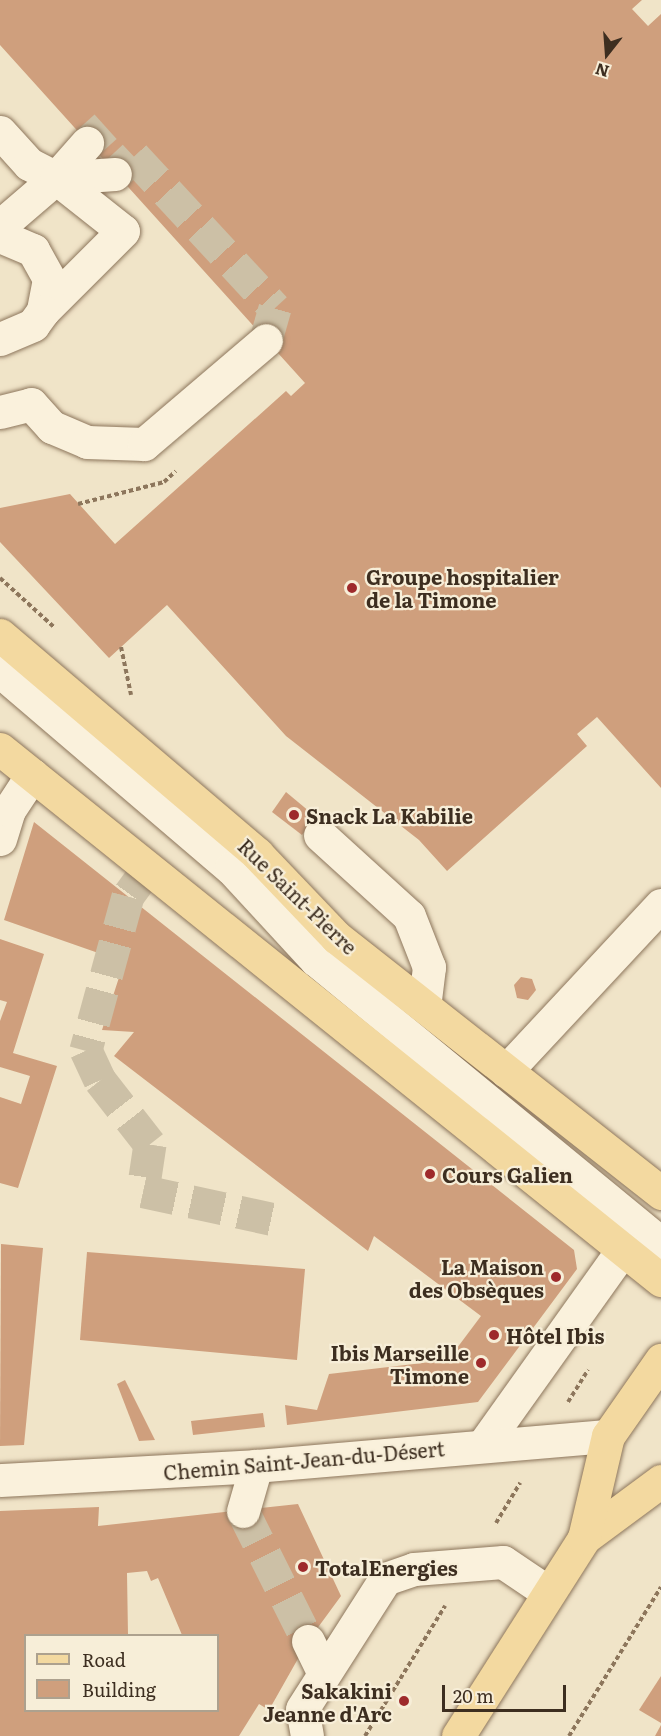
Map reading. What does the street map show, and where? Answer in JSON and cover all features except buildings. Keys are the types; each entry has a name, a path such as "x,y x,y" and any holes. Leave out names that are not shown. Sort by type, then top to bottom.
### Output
{"main road":[{"name":"Rue Saint-Pierre","path":"0,635 256,854 336,936 661,1193"},
{"path":"0,749 661,1280"},
{"path":"458,1736 584,1538 608,1436 661,1360"},
{"path":"584,1538 661,1481"}],"street":[{"path":"0,132 29,164 56,178 123,231 20,334 0,339"},
{"path":"0,226 56,178 87,143"},
{"path":"56,178 115,174"},
{"path":"0,236 20,240 44,263 49,279 43,311"},
{"path":"0,412 31,404 52,427 87,442 144,444 266,340"},
{"path":"0,671 231,868 316,960 653,1237 661,1251"},
{"path":"0,839 9,810 32,775"},
{"path":"320,835 409,916 429,967 424,1006"},
{"path":"506,1071 661,904"},
{"path":"484,1444 624,1248"},
{"name":"Chemin Saint-Jean-du-Désert","path":"0,1480 256,1466 484,1444 608,1436"},
{"path":"243,1511 256,1466"},
{"path":"307,1736 302,1709 322,1670 385,1579 414,1569 503,1562 549,1593"},
{"path":"308,1641 322,1670"}],"path":[{"path":"120,647 131,695"},
{"path":"566,1405 590,1366"},
{"path":"569,1736 661,1587"}],"tunnel":[{"path":"87,143 106,126"},
{"path":"115,174 134,156 275,308 266,340"},
{"path":"149,867 128,896 86,1050 100,1080 150,1144 143,1191 286,1222"},
{"path":"243,1511 308,1641"}],"place":[{"name":"Groupe hospitalier de la Timone","path":"352,588"},
{"name":"Snack La Kabilie","path":"294,815"},
{"name":"Cours Galien","path":"430,1174"},
{"name":"La Maison des Obsèques","path":"556,1277"},
{"name":"Hôtel Ibis","path":"494,1335"},
{"name":"Ibis Marseille Timone","path":"481,1363"},
{"name":"TotalEnergies","path":"303,1567"},
{"name":"Sakakini Jeanne d'Arc","path":"404,1701"}]}
